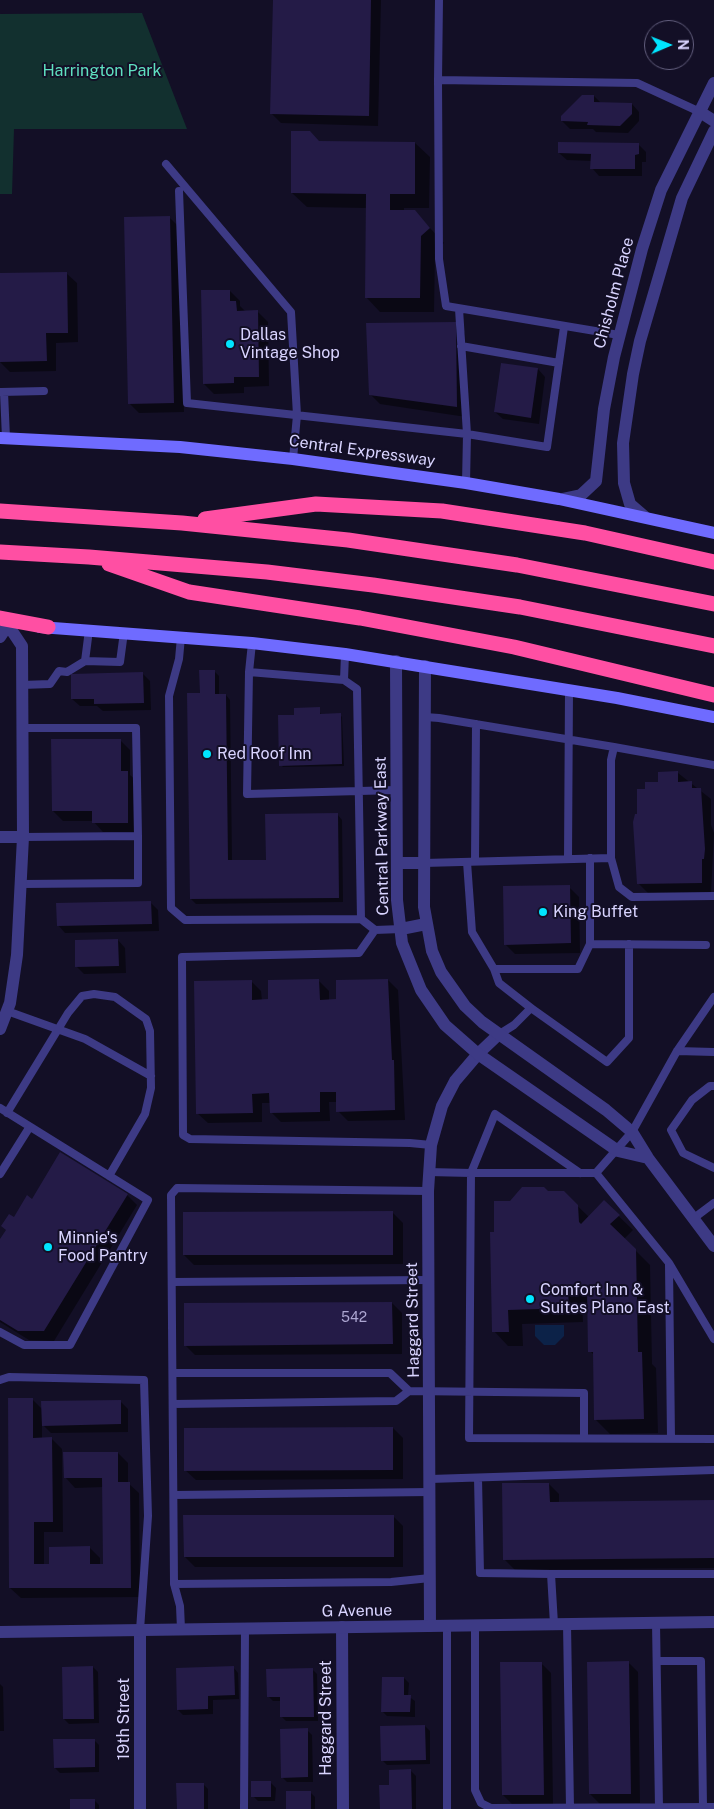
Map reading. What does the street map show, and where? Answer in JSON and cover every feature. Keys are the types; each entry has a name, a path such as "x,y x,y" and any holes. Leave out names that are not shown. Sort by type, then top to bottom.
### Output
{"highway":[{"path":"182,522 316,504 442,511 584,533 714,562"},
{"path":"0,511 182,522 321,537 461,556 572,575 714,604"},
{"path":"0,552 89,557 267,572 447,596 588,620 714,646"},
{"path":"89,557 189,592 360,618 514,647 714,696"},
{"path":"3,622 48,627"}],"main road":[{"name":"Central Expressway","path":"3,438 180,447 293,459 466,483 559,499 644,516 714,533"},
{"path":"48,627 252,643 345,654 617,698 714,717"}],"street":[{"name":"Chisholm Place","path":"559,499 581,496 596,481 604,409 619,335 661,190 714,83"},
{"path":"700,112 714,121"},
{"path":"644,516 630,504 624,484 624,443 640,340 682,198 714,131"},
{"path":"619,335 640,340"},
{"path":"0,637 3,622"},
{"path":"0,1029 7,1011 17,955 23,837 22,646 3,622"},
{"name":"Central Parkway East","path":"396,661 397,900 402,943 421,990 445,1025 478,1054 618,1151 648,1158"},
{"path":"425,666 424,863 426,924 441,972 466,1006 498,1035 606,1110 632,1132 648,1158 714,1246"},
{"path":"0,837 23,837"},
{"path":"397,863 424,863"},
{"path":"400,929 426,924"},
{"name":"Haggard Street","path":"430,1626 428,1172 431,1146 442,1106 455,1081 478,1054 498,1035"},
{"name":"G Avenue","path":"0,1632 714,1622"},
{"name":"Haggard Street","path":"342,1627 343,1809"},
{"name":"19th Street","path":"140,1630 140,1809"}],"lane":[{"path":"439,0 439,258 446,306 619,335"},
{"path":"438,80 637,83 700,112"},
{"path":"166,164 291,312 297,415 293,459"},
{"path":"179,191 187,403 467,434 547,448 564,326"},
{"path":"459,309 467,434 466,483"},
{"path":"461,346 559,363"},
{"path":"3,438 2,392 44,391"},
{"path":"85,661 89,630"},
{"path":"22,685 50,684 59,671 67,672 85,661 120,662 124,632"},
{"path":"181,637 179,659 169,696 171,908 185,920 361,919 375,930 400,929"},
{"path":"252,643 249,672 247,794 397,790"},
{"path":"344,680 345,654"},
{"path":"249,672 344,680 357,689 361,919"},
{"path":"568,859 569,691"},
{"path":"425,717 568,739 714,765"},
{"path":"476,724 471,862 472,932 494,969 499,983 530,1008 607,1062 629,1038 629,944"},
{"path":"22,728 136,728 138,836 138,883 22,884"},
{"path":"614,747 611,760 611,858 619,887 632,897 714,896"},
{"path":"23,837 138,836"},
{"path":"494,969 578,969 590,944 590,858"},
{"path":"424,863 611,858"},
{"path":"375,930 359,953 182,957 183,1135 190,1139 410,1143 431,1146"},
{"path":"590,944 706,945"},
{"path":"0,1332 24,1344 70,1345 148,1200 29,1128 3,1110 82,996 94,994 115,997 146,1019 150,1031 151,1088 146,1114 109,1176"},
{"path":"428,1172 596,1173 618,1151 632,1132 677,1051 714,997"},
{"path":"498,1035 514,1025 530,1008"},
{"path":"7,1011 86,1039 151,1076"},
{"path":"677,1051 714,1052"},
{"path":"714,1086 710,1086 692,1100 671,1130 683,1153 714,1168"},
{"path":"580,1173 495,1114 471,1173 469,1438 714,1439"},
{"path":"0,1174 29,1128"},
{"path":"596,1173 669,1263 714,1339"},
{"path":"181,1629 180,1606 174,1584 172,1195 178,1188 428,1191"},
{"path":"694,1218 714,1203"},
{"path":"669,1263 671,1439"},
{"path":"172,1282 428,1280"},
{"path":"173,1373 390,1373 409,1391"},
{"path":"0,1380 9,1377 144,1380 148,1516 140,1630"},
{"path":"173,1404 396,1401 409,1391 584,1393 584,1438"},
{"path":"174,1495 430,1486 478,1478 714,1470"},
{"path":"478,1478 480,1573 714,1574"},
{"path":"552,1574 554,1624"},
{"path":"174,1584 391,1582 430,1578"},
{"path":"656,1623 659,1808"},
{"path":"568,1624 570,1808"},
{"path":"475,1625 475,1790 481,1803 491,1808 714,1807"},
{"path":"447,1626 447,1809"},
{"path":"244,1809 245,1629"},
{"path":"657,1661 701,1662 703,1807"}],"green space":[{"name":"Harrington Park","path":"142,13 187,129 14,129 12,194 0,194 0,14"}],"water":[{"path":"535,1325 564,1325 564,1336 555,1345 544,1345 535,1336"}],"building":[{"path":"273,0 371,0 369,116 270,114"},
{"path":"582,95 594,95 594,102 632,103 632,114 620,126 587,125 588,122 561,121 561,116"},
{"path":"291,131 310,131 319,141 415,142 415,194 390,194 390,210 415,210 430,228 421,236 420,298 365,298 366,194 291,193"},
{"path":"558,142 639,143 639,154 635,155 635,169 590,169 591,154 558,153"},
{"path":"170,216 174,403 128,404 124,217"},
{"path":"67,272 68,333 46,333 47,361 0,362 0,273"},
{"name":"Dallas Vintage Shop","path":"201,290 230,290 230,301 236,301 237,311 258,310 259,377 234,377 234,383 203,384"},
{"path":"456,322 457,407 369,395 366,323"},
{"path":"501,363 538,368 531,418 494,412"},
{"name":"Red Roof Inn","path":"199,670 215,670 215,694 226,694 228,860 266,860 265,814 338,813 339,898 190,899 187,693 200,693"},
{"path":"143,672 144,703 94,704 94,699 71,699 71,674"},
{"path":"320,707 320,714 341,713 342,764 279,766 278,715 294,715 294,708"},
{"path":"51,739 121,739 121,771 128,771 128,823 92,823 92,811 52,811"},
{"path":"678,771 678,782 692,781 692,788 701,788 705,849 704,859 702,859 702,883 637,884 633,822 635,814 637,814 637,789 645,789 645,782 658,782 658,772"},
{"path":"570,885 571,943 504,945 503,886"},
{"path":"151,901 152,924 57,926 56,903"},
{"path":"118,939 119,966 75,967 75,940"},
{"path":"319,979 320,1000 336,999 336,980 388,979 392,1060 394,1060 395,1110 336,1112 336,1092 320,1092 320,1112 270,1113 269,1093 252,1094 253,1113 196,1114 194,981 252,980 252,1000 268,999 268,980"},
{"path":"60,1152 128,1194 44,1331 18,1331 0,1320 0,1239 6,1230 1,1226 9,1214 14,1217 27,1195 32,1199"},
{"name":"Comfort Inn & Suites Plano East","path":"522,1187 544,1187 548,1191 564,1191 578,1205 579,1222 581,1224 604,1200 620,1215 610,1224 636,1249 638,1352 642,1352 644,1419 594,1420 593,1352 588,1352 587,1290 568,1291 569,1308 508,1310 509,1332 492,1332 490,1232 494,1232 494,1201 510,1201"},
{"path":"393,1211 393,1255 183,1255 183,1212"},
{"path":"392,1302 393,1344 184,1346 184,1303"},
{"path":"8,1398 33,1398 33,1438 52,1437 53,1522 34,1522 34,1564 49,1564 49,1547 90,1546 90,1564 103,1564 102,1478 64,1478 63,1452 118,1452 118,1482 130,1482 131,1588 9,1588"},
{"path":"121,1400 121,1424 42,1426 41,1401"},
{"path":"393,1427 393,1470 184,1471 184,1428"},
{"path":"502,1483 549,1483 550,1502 714,1500 714,1558 503,1560"},
{"path":"183,1515 394,1515 394,1557 184,1557"},
{"path":"629,1661 631,1794 589,1794 587,1662"},
{"path":"500,1662 542,1662 544,1795 502,1795"},
{"path":"93,1666 94,1719 63,1719 62,1667"},
{"path":"234,1666 235,1695 208,1696 208,1709 177,1710 176,1668"},
{"path":"313,1668 314,1717 280,1717 280,1697 267,1697 266,1669"},
{"path":"382,1677 404,1677 404,1695 411,1695 410,1712 381,1712"},
{"path":"425,1725 426,1760 381,1761 380,1726"},
{"path":"308,1728 308,1777 281,1778 280,1729"},
{"path":"53,1739 95,1739 95,1767 54,1768"},
{"path":"411,1769 412,1809 380,1809 379,1785 389,1785 389,1770"},
{"path":"251,1781 271,1781 271,1797 251,1797"},
{"path":"176,1783 204,1783 204,1809 177,1809"},
{"path":"286,1791 311,1791 311,1809 286,1809"},
{"path":"70,1799 95,1799 95,1809 70,1809"}],"place":[{"name":"Dallas Vintage Shop","path":"230,344"},
{"name":"Red Roof Inn","path":"207,754"},
{"name":"King Buffet","path":"543,912"},
{"name":"Minnie's Food Pantry","path":"48,1247"},
{"name":"Comfort Inn & Suites Plano East","path":"530,1299"}]}
